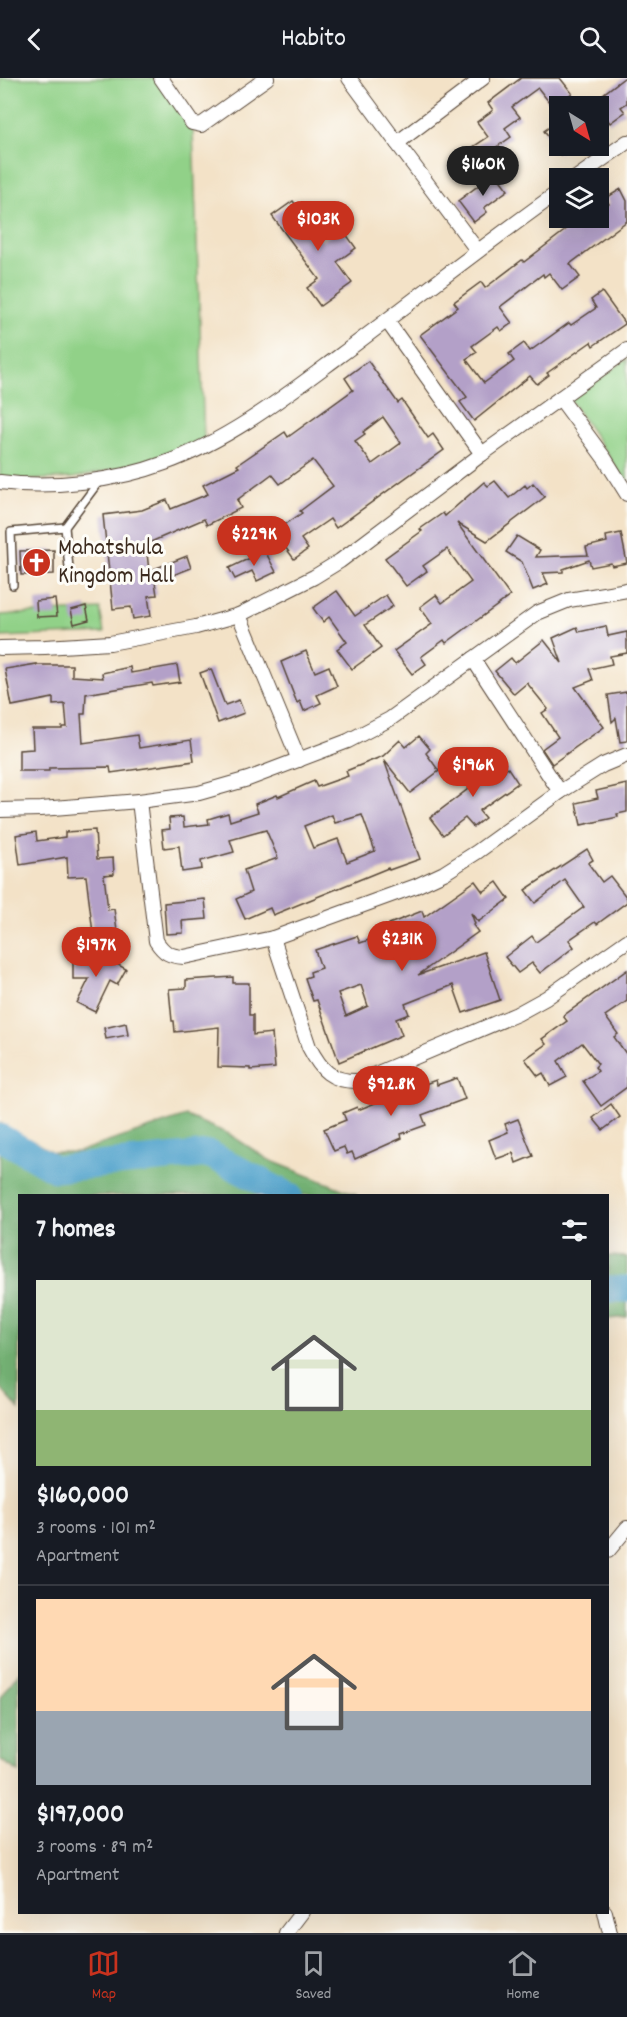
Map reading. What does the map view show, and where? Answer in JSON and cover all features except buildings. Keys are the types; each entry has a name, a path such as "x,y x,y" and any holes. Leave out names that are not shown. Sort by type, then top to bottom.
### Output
{"street":[{"path":"162,78 192,123 201,125 267,78"},
{"path":"349,78 477,250"},
{"path":"397,143 483,78"},
{"path":"590,168 627,142"},
{"path":"0,482 26,485 76,483 165,464 204,446 262,413 387,321 477,250 549,199"},
{"path":"387,321 482,454"},
{"path":"0,648 110,643 196,627 239,615 314,578 340,561 482,454 627,350"},
{"path":"560,398 605,459 627,494"},
{"path":"0,810 139,801 199,793 248,779 348,741 390,719 537,613 568,600 627,591"},
{"path":"239,615 299,760"},
{"path":"473,659 560,792"},
{"path":"139,801 156,941 170,956 184,957 273,938 416,886 444,873 477,852 560,792 603,765 627,755"},
{"path":"273,938 309,1047 317,1063 330,1075 345,1082 359,1081 517,1014 546,998 627,941"},
{"path":"609,1550 627,1528"},
{"path":"286,1933 300,1914"},
{"path":"605,1914 610,1933"}],"lane":[{"path":"70,578 65,528 102,478"},
{"path":"13,585 11,532 65,528"}],"green space":[{"path":"0,78 157,78 193,130 204,440 164,459 74,478 25,480 0,477"},
{"path":"627,359 627,483 570,400"},
{"path":"100,609 104,633 0,637 0,615"},
{"path":"186,1116 229,1134 269,1160 354,1194 18,1194 18,1408 0,1388 0,1123 52,1152 78,1152"},
{"path":"609,1256 627,1257 627,1317 609,1319"},
{"path":"18,1673 18,1771 0,1759 0,1699"}],"waterway":[{"path":"0,1137 55,1169 209,1154 285,1194"},
{"path":"609,1289 627,1289"}],"place":[{"name":"Mahatshula Kingdom Hall","path":"37,563"}]}
